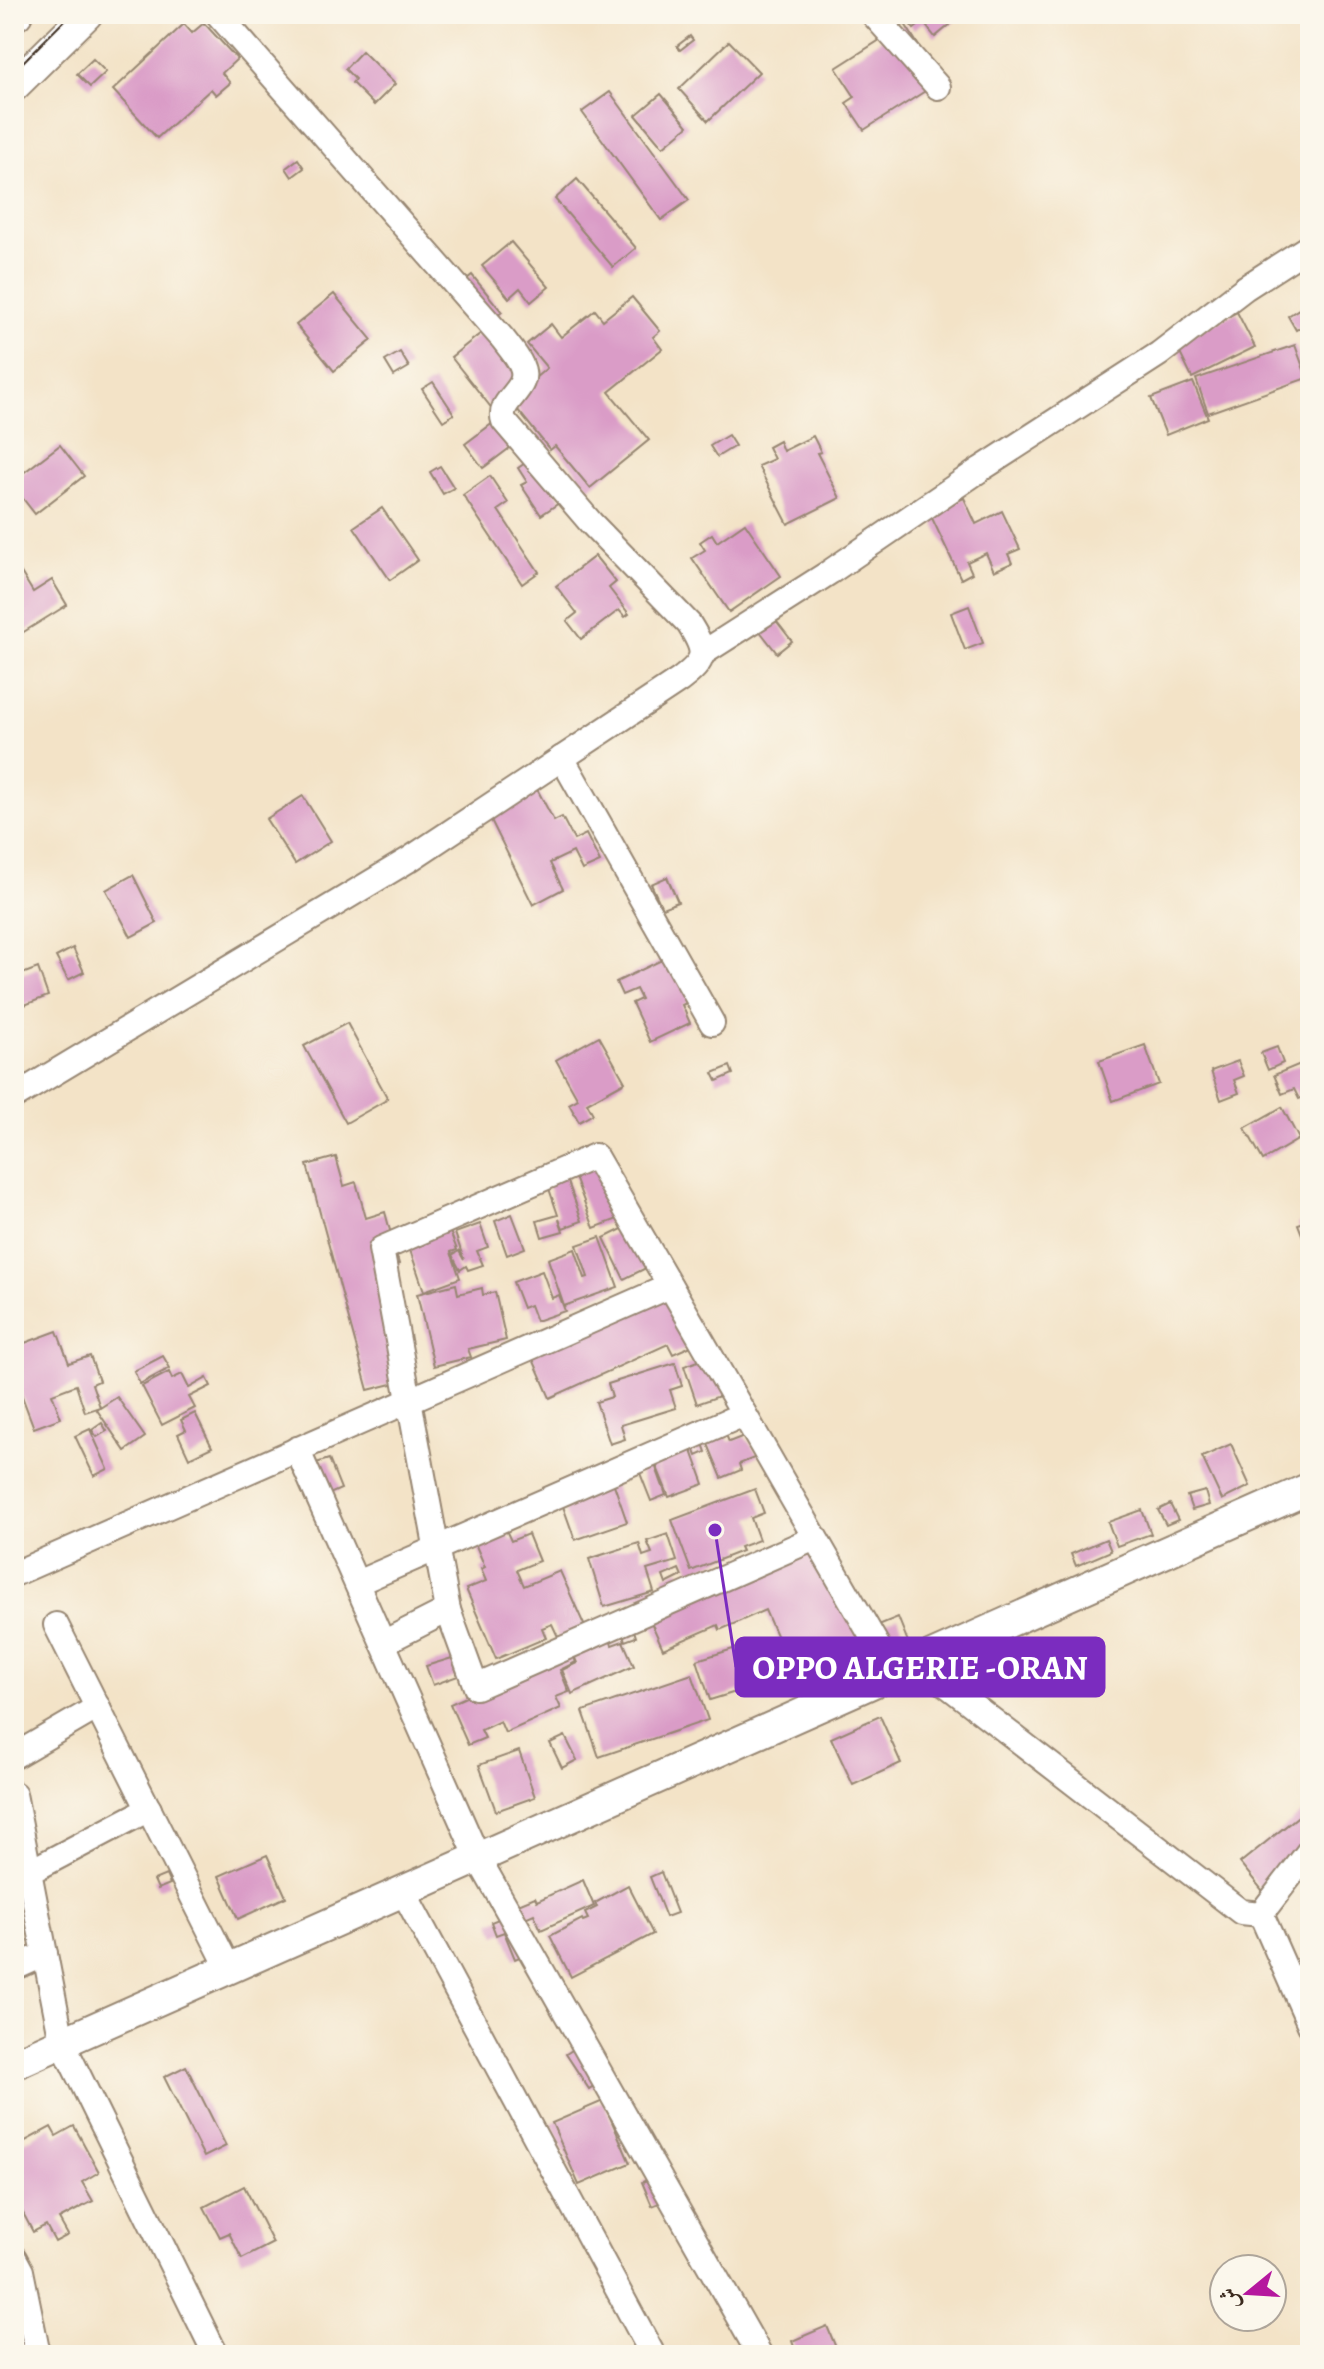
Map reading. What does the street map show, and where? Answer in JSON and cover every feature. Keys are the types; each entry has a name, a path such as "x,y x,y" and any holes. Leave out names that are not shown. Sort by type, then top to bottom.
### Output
{"main road":[{"path":"14,86 87,14"},
{"path":"14,2064 1310,1488"}],"street":[{"path":"14,1097 410,859 680,680 700,663 703,653 689,624 591,523 504,421 502,413 505,405 521,387 523,377 522,367 503,339 218,14"},
{"path":"873,14 938,87"},
{"path":"703,653 1159,354 1245,288 1310,246"},
{"path":"562,758 712,1023"},
{"path":"815,1538 476,1687 448,1610 381,1249 595,1156 815,1538 905,1668 1241,1912 1261,1914"},
{"path":"14,1574 670,1286"},
{"path":"357,1583 744,1414"},
{"path":"297,1449 478,1858 760,2355"},
{"path":"383,1643 448,1610"},
{"path":"56,1625 228,1967"},
{"path":"14,1756 98,1707"},
{"path":"14,1794 62,2042 216,2355"},
{"path":"29,1872 149,1809"},
{"path":"1261,1914 1310,1850"},
{"path":"403,1891 653,2355"},
{"path":"1261,1914 1310,2025"},
{"path":"14,1968 45,1954"},
{"path":"14,2258 21,2271 38,2355"}],"building":[{"path":"902,14 963,14 935,37 923,22 914,29"},
{"path":"204,23 237,59 222,73 230,83 216,95 211,89 157,138 113,90 184,24 192,33"},
{"path":"905,24 941,81 864,130 846,103 855,97 836,68"},
{"path":"690,36 693,40 680,50 677,46"},
{"path":"729,41 759,72 708,121 679,89"},
{"path":"362,51 395,84 374,105 352,83 355,79 345,69"},
{"path":"93,59 106,72 90,87 77,74"},
{"path":"610,92 689,200 661,220 582,112"},
{"path":"661,94 688,126 663,147 636,115"},
{"path":"298,159 304,168 292,177 286,168"},
{"path":"577,179 636,248 613,267 555,199"},
{"path":"511,242 549,287 531,302 520,288 509,298 482,266"},
{"path":"472,275 502,312 485,325 456,288"},
{"path":"334,294 372,340 334,371 296,325"},
{"path":"632,297 660,331 653,337 662,349 609,392 649,440 590,488 555,446 550,450 509,399 494,411 451,357 485,330 528,384 547,368 527,344 551,324 561,337 595,310 603,320"},
{"path":"1299,309 1307,323 1296,330 1288,316"},
{"path":"1237,312 1255,347 1192,378 1175,343"},
{"path":"1295,345 1307,378 1208,413 1196,379"},
{"path":"400,352 409,367 394,376 385,361"},
{"path":"433,382 454,414 443,421 422,389"},
{"path":"1193,382 1208,418 1166,435 1151,398"},
{"path":"501,417 519,441 483,468 465,444"},
{"path":"728,435 735,446 717,457 710,446"},
{"path":"813,436 821,452 817,453 840,498 788,524 758,466 774,459 768,447 779,441 783,451"},
{"path":"60,445 84,476 35,514 14,487 14,480"},
{"path":"534,457 562,501 541,515 521,485 527,482 518,468"},
{"path":"440,466 454,488 443,494 430,472"},
{"path":"490,476 508,503 498,510 539,572 522,584 463,495"},
{"path":"964,498 976,524 1002,511 1020,549 1008,554 1012,563 994,571 986,553 967,562 972,573 961,579 930,514"},
{"path":"382,508 418,560 390,580 354,527"},
{"path":"745,523 781,576 729,612 692,558 705,550 700,542 712,534 717,542"},
{"path":"595,556 616,582 609,588 629,614 625,617 619,610 581,639 567,621 577,613 556,586"},
{"path":"17,566 33,592 52,580 67,605 22,633 14,621 14,567"},
{"path":"969,606 983,643 965,650 951,613"},
{"path":"774,618 792,641 777,653 759,630"},
{"path":"537,789 554,821 562,817 574,840 586,834 600,862 582,870 573,852 550,863 563,889 533,905 488,814"},
{"path":"303,796 331,841 295,864 266,819"},
{"path":"133,875 157,923 131,937 106,890"},
{"path":"667,877 678,902 662,908 651,884"},
{"path":"73,948 84,972 68,980 56,957"},
{"path":"670,956 692,1000 682,1005 690,1023 650,1042 632,1003 641,999 636,989 622,995 616,982"},
{"path":"38,968 48,996 17,1008 14,977"},
{"path":"347,1023 388,1099 346,1123 304,1046"},
{"path":"599,1036 625,1082 587,1103 593,1114 579,1122 569,1104 578,1099 556,1060"},
{"path":"1145,1045 1159,1084 1113,1101 1099,1061"},
{"path":"1277,1047 1283,1063 1268,1070 1261,1053"},
{"path":"1310,1060 1310,1094 1299,1099 1294,1089 1282,1094 1274,1075"},
{"path":"1238,1061 1244,1076 1234,1080 1239,1093 1221,1100 1211,1071"},
{"path":"730,1066 733,1074 717,1081 713,1073"},
{"path":"1282,1107 1299,1139 1263,1160 1245,1128"},
{"path":"336,1157 344,1186 356,1182 366,1218 385,1212 399,1264 383,1268 412,1379 368,1390 307,1165"},
{"path":"606,1160 626,1216 594,1228 573,1172"},
{"path":"563,1168 582,1221 563,1228 559,1219 563,1231 542,1237 537,1221 558,1215 544,1174"},
{"path":"512,1214 525,1248 507,1255 495,1221"},
{"path":"1310,1220 1310,1255 1298,1224"},
{"path":"480,1224 488,1247 477,1251 483,1265 468,1270 466,1266 460,1270 452,1255 459,1251 464,1260 455,1233"},
{"path":"626,1227 646,1268 624,1279 604,1238"},
{"path":"449,1229 457,1250 451,1252 460,1278 424,1291 408,1244"},
{"path":"600,1237 618,1287 564,1306 548,1259 575,1249 585,1278 588,1277 577,1245"},
{"path":"542,1271 552,1298 559,1295 565,1311 536,1321 530,1305 523,1308 513,1282"},
{"path":"456,1284 458,1294 482,1288 483,1295 495,1292 506,1340 468,1349 471,1357 434,1366 417,1294"},
{"path":"673,1287 707,1339 673,1354 668,1344 550,1398 529,1350"},
{"path":"57,1331 69,1363 90,1356 99,1381 92,1384 100,1407 85,1412 76,1385 52,1394 61,1418 34,1428 14,1375 14,1362 17,1360 14,1347"},
{"path":"715,1355 728,1393 697,1404 684,1366"},
{"path":"163,1356 170,1368 140,1384 134,1371"},
{"path":"675,1363 682,1386 670,1390 676,1408 621,1425 625,1439 610,1444 596,1402 612,1397 608,1384"},
{"path":"169,1372 172,1379 182,1374 189,1388 207,1378 211,1386 189,1397 195,1408 162,1425 142,1386"},
{"path":"117,1397 145,1437 125,1451 97,1410"},
{"path":"195,1413 212,1447 189,1458 178,1434 186,1430 181,1420"},
{"path":"102,1423 107,1431 97,1437 92,1430"},
{"path":"90,1429 108,1469 94,1476 75,1436"},
{"path":"724,1430 729,1442 744,1436 759,1456 739,1464 741,1470 722,1478 705,1437"},
{"path":"702,1441 706,1452 697,1456 693,1445"},
{"path":"1231,1444 1250,1486 1222,1500 1202,1457"},
{"path":"691,1448 704,1484 669,1497 655,1462"},
{"path":"329,1459 341,1489 325,1496 313,1464"},
{"path":"654,1462 666,1495 651,1501 638,1468"},
{"path":"611,1476 627,1522 575,1540 559,1495"},
{"path":"755,1489 764,1513 751,1518 759,1540 740,1547 742,1551 691,1571 672,1520"},
{"path":"1205,1491 1209,1505 1192,1510 1187,1496"},
{"path":"1170,1504 1178,1520 1166,1525 1158,1510"},
{"path":"1142,1510 1151,1534 1117,1546 1108,1522"},
{"path":"505,1528 511,1541 528,1534 539,1561 517,1570 524,1586 560,1571 585,1627 559,1639 552,1624 542,1628 546,1638 496,1659 466,1589 486,1581 481,1569 485,1567 474,1541"},
{"path":"668,1534 677,1561 647,1570 654,1592 604,1607 589,1559 639,1543 643,1556 652,1553 647,1541"},
{"path":"821,1535 865,1640 792,1672 765,1610 720,1630 718,1625 663,1649 646,1611"},
{"path":"1106,1539 1111,1551 1076,1566 1071,1554"},
{"path":"679,1569 682,1576 666,1584 663,1576"},
{"path":"898,1617 912,1652 890,1661 876,1626"},
{"path":"631,1621 636,1637 625,1641 620,1625"},
{"path":"607,1632 612,1645 623,1641 634,1666 572,1694 562,1670 577,1663 571,1648"},
{"path":"743,1646 755,1686 710,1700 697,1660"},
{"path":"571,1651 576,1662 560,1670 569,1692 556,1697 561,1708 505,1733 500,1721 481,1730 485,1738 468,1745 450,1704"},
{"path":"452,1658 458,1676 433,1685 426,1666"},
{"path":"692,1674 708,1720 599,1757 583,1711"},
{"path":"880,1716 901,1763 853,1785 831,1738"},
{"path":"565,1736 577,1760 562,1768 550,1743"},
{"path":"519,1751 535,1797 496,1811 479,1765"},
{"path":"1306,1810 1310,1815 1310,1833 1307,1835 1310,1839 1266,1895 1240,1863"},
{"path":"267,1855 286,1897 238,1919 219,1876"},
{"path":"661,1872 677,1913 666,1917 650,1877"},
{"path":"166,1875 170,1884 158,1889 154,1880"},
{"path":"583,1880 594,1906 541,1930 534,1914 525,1918 518,1904 535,1897 537,1901"},
{"path":"628,1885 653,1934 571,1977 550,1936 582,1919 588,1919 585,1913 597,1907 595,1903"},
{"path":"518,1911 534,1951 515,1959 504,1932 496,1935 491,1922"},
{"path":"585,2042 607,2077 589,2089 566,2054"},
{"path":"186,2066 226,2146 204,2157 164,2077"},
{"path":"603,2101 630,2163 579,2185 552,2123"},
{"path":"74,2126 99,2172 82,2182 93,2201 59,2219 68,2235 55,2242 46,2225 33,2232 14,2196 14,2147 51,2127 56,2136"},
{"path":"657,2176 667,2200 652,2206 642,2182"},
{"path":"244,2186 273,2243 242,2259 229,2233 220,2237 204,2207"},
{"path":"827,2326 839,2355 797,2355 792,2341"},
{"path":"21,2330 25,2355 14,2355 14,2331"}],"tram line":[{"path":"14,71 71,14"}],"place":[{"name":"OPPO ALGERIE -ORAN","path":"715,1530"}]}
